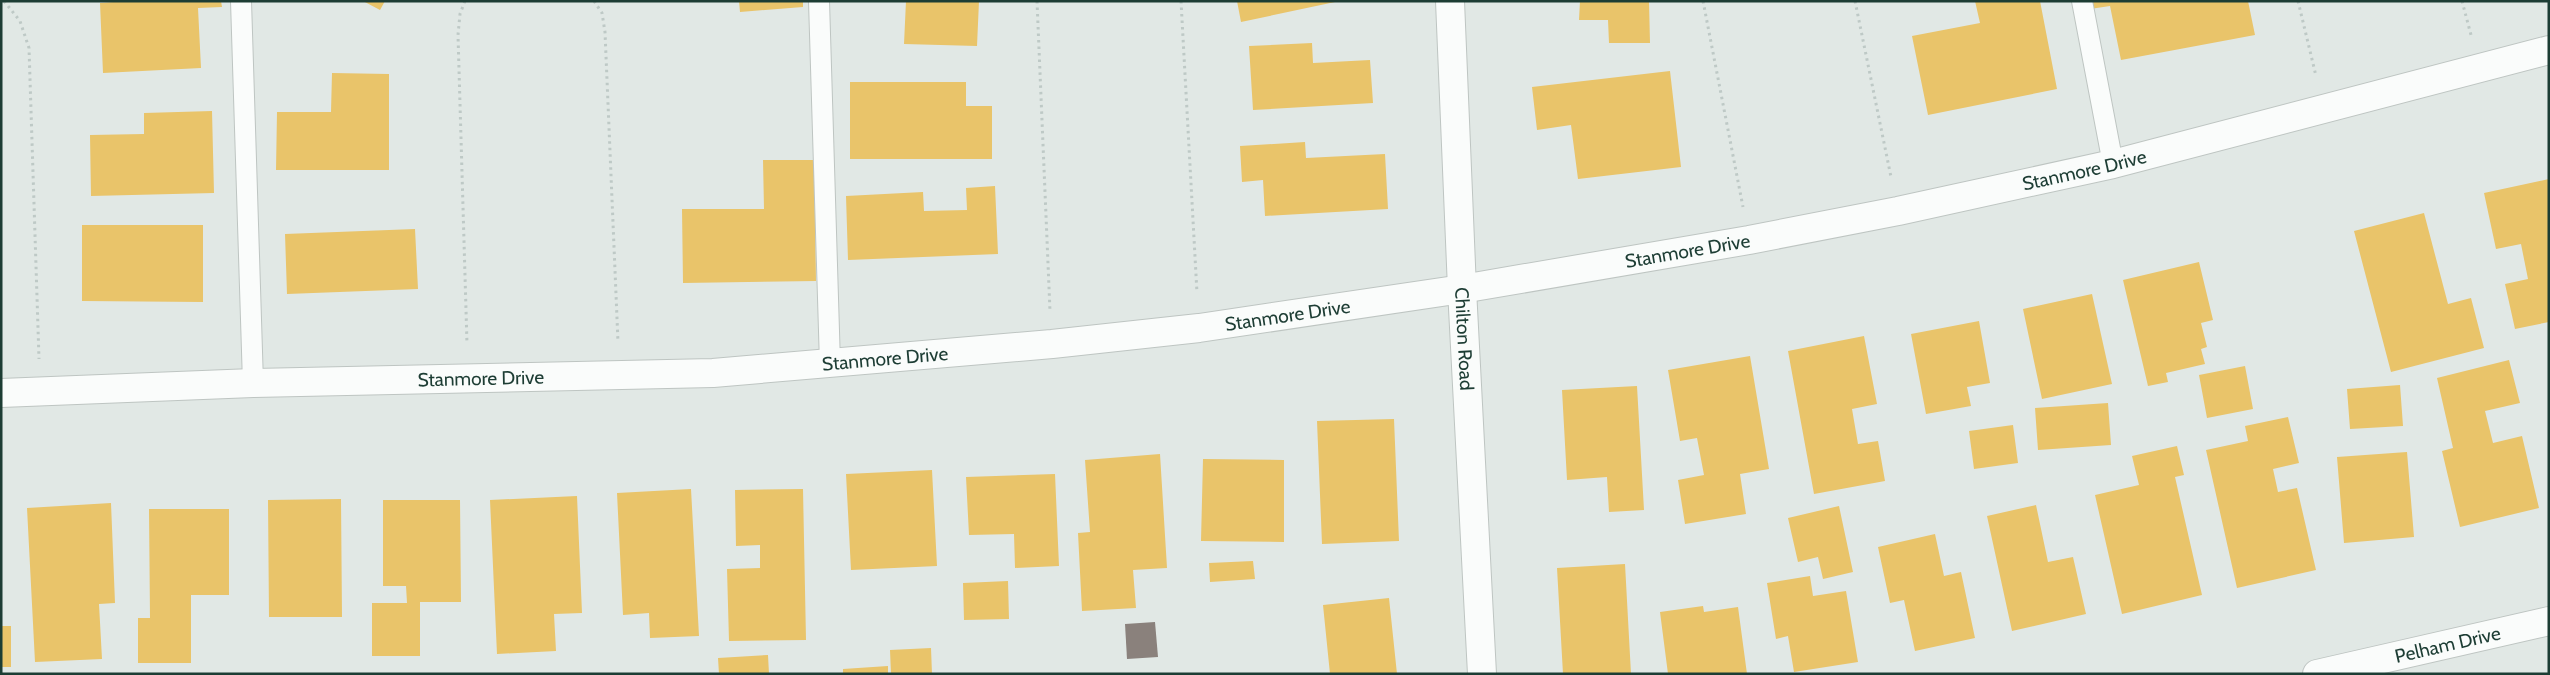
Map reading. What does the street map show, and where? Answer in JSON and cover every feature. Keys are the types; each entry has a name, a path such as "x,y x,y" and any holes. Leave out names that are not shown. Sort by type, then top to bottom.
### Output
{"street":[{"name":"Chilton Road","path":"1450,1 1462,289 1482,674"},
{"name":"Stanmore Drive","path":"1,393 253,383 713,373 1052,344 1199,328 1462,289 1749,240 1898,211 2113,164 2549,50"},
{"name":"Pelham Drive","path":"2317,674 2549,621"}],"lane":[{"path":"241,1 253,383"},
{"path":"819,1 830,364"},
{"path":"2082,1 2113,164"}],"path":[{"path":"4,1 20,21 29,48 40,392"},
{"path":"465,1 460,14 458,35 468,378"},
{"path":"594,1 602,13 605,32 620,375"},
{"path":"1038,1 1052,344"},
{"path":"1181,1 1199,328"},
{"path":"1703,1 1749,240"},
{"path":"1855,1 1898,211"},
{"path":"2298,1 2324,108"}],"building: Homes":[{"path":"126,1 221,1 222,7 198,8 201,68 103,73 100,3"},
{"path":"363,1 385,1 380,10"},
{"path":"739,1 803,1 803,7 740,12"},
{"path":"906,1 979,1 977,46 904,44"},
{"path":"1237,1 1335,1 1335,2 1241,22"},
{"path":"1580,1 1649,1 1650,43 1609,43 1608,20 1579,20"},
{"path":"1975,1 2040,1 2057,89 1928,115 1912,36 1980,23"},
{"path":"2088,1 2248,1 2255,35 2121,60 2110,6 2090,9"},
{"path":"1312,43 1313,63 1370,60 1373,103 1253,110 1249,46"},
{"path":"1670,71 1681,167 1578,179 1571,125 1537,130 1532,87"},
{"path":"332,73 389,74 389,170 276,170 277,112 331,112"},
{"path":"850,82 966,82 966,106 992,106 992,159 850,159"},
{"path":"212,111 214,193 91,196 90,135 144,134 144,113"},
{"path":"1305,142 1306,158 1385,154 1388,209 1265,216 1263,180 1242,182 1240,146"},
{"path":"763,160 814,160 816,281 683,283 682,209 764,209"},
{"path":"2549,179 2549,322 2515,329 2505,284 2528,279 2521,244 2496,249 2484,193"},
{"path":"995,186 998,254 848,260 846,196 923,192 924,211 967,210 966,188"},
{"path":"2424,213 2448,304 2471,298 2484,348 2391,372 2354,231"},
{"path":"82,225 203,225 203,302 82,301"},
{"path":"415,229 418,289 287,294 285,234"},
{"path":"2199,262 2213,320 2201,323 2207,347 2201,349 2205,364 2166,373 2168,382 2148,386 2123,280"},
{"path":"2092,294 2112,384 2042,399 2023,309"},
{"path":"1979,321 1990,383 1967,387 1971,406 1926,414 1911,334"},
{"path":"1864,336 1877,404 1852,409 1858,444 1878,441 1885,481 1814,494 1788,351"},
{"path":"1750,356 1769,469 1740,474 1746,514 1685,524 1678,480 1704,475 1697,438 1680,441 1668,370"},
{"path":"2509,360 2520,403 2485,411 2493,443 2522,436 2539,508 2460,527 2442,451 2453,448 2437,378"},
{"path":"2245,366 2253,409 2207,418 2199,375"},
{"path":"2400,385 2403,426 2350,429 2347,389"},
{"path":"1637,386 1644,510 1609,512 1607,477 1567,480 1562,390"},
{"path":"2108,403 2111,445 2038,450 2035,408"},
{"path":"2288,417 2299,463 2273,469 2278,492 2297,488 2316,570 2237,588 2206,450 2248,441 2245,426"},
{"path":"1394,419 1399,541 1322,544 1317,421"},
{"path":"2013,425 2018,463 1974,469 1969,431"},
{"path":"2177,446 2184,475 2175,477 2202,595 2122,614 2095,495 2139,485 2132,456"},
{"path":"2407,452 2414,537 2344,543 2337,457"},
{"path":"1160,454 1167,568 1133,570 1136,608 1082,611 1078,533 1090,532 1085,460"},
{"path":"1203,459 1284,460 1284,542 1201,541"},
{"path":"932,470 937,566 851,570 846,474"},
{"path":"1055,474 1059,566 1015,568 1014,534 969,535 966,477"},
{"path":"691,489 699,636 650,638 649,613 623,615 617,493"},
{"path":"803,489 806,640 729,641 727,569 760,568 760,545 736,546 735,490"},
{"path":"577,496 582,613 554,614 556,651 497,654 490,500"},
{"path":"341,499 342,617 269,617 268,500"},
{"path":"383,500 460,500 461,602 420,602 420,656 372,656 372,603 407,603 406,586 383,586"},
{"path":"111,503 115,603 99,604 102,659 35,662 27,508"},
{"path":"2036,505 2048,562 2073,557 2086,614 2012,631 1987,516"},
{"path":"1839,506 1853,572 1823,579 1818,557 1798,562 1788,518"},
{"path":"149,509 229,509 229,595 191,595 191,663 138,663 138,618 150,618"},
{"path":"1935,534 1944,576 1961,572 1975,638 1915,651 1904,600 1890,603 1878,547"},
{"path":"1253,561 1255,579 1210,582 1209,563"},
{"path":"1625,564 1631,674 1563,674 1557,568"},
{"path":"1810,576 1813,596 1846,591 1858,662 1794,672 1788,636 1776,639 1767,583"},
{"path":"1008,581 1009,619 964,620 963,583"},
{"path":"1389,598 1397,674 1330,674 1323,605"},
{"path":"1703,606 1704,612 1738,607 1747,674 1668,674 1660,612"},
{"path":"1,626 11,626 11,667 1,667"},
{"path":"931,648 932,674 891,674 890,650"},
{"path":"768,655 769,674 719,674 718,658"},
{"path":"888,666 888,674 843,674 843,669"}],"building: Industry":[{"path":"1155,622 1158,657 1127,659 1125,624"}]}
